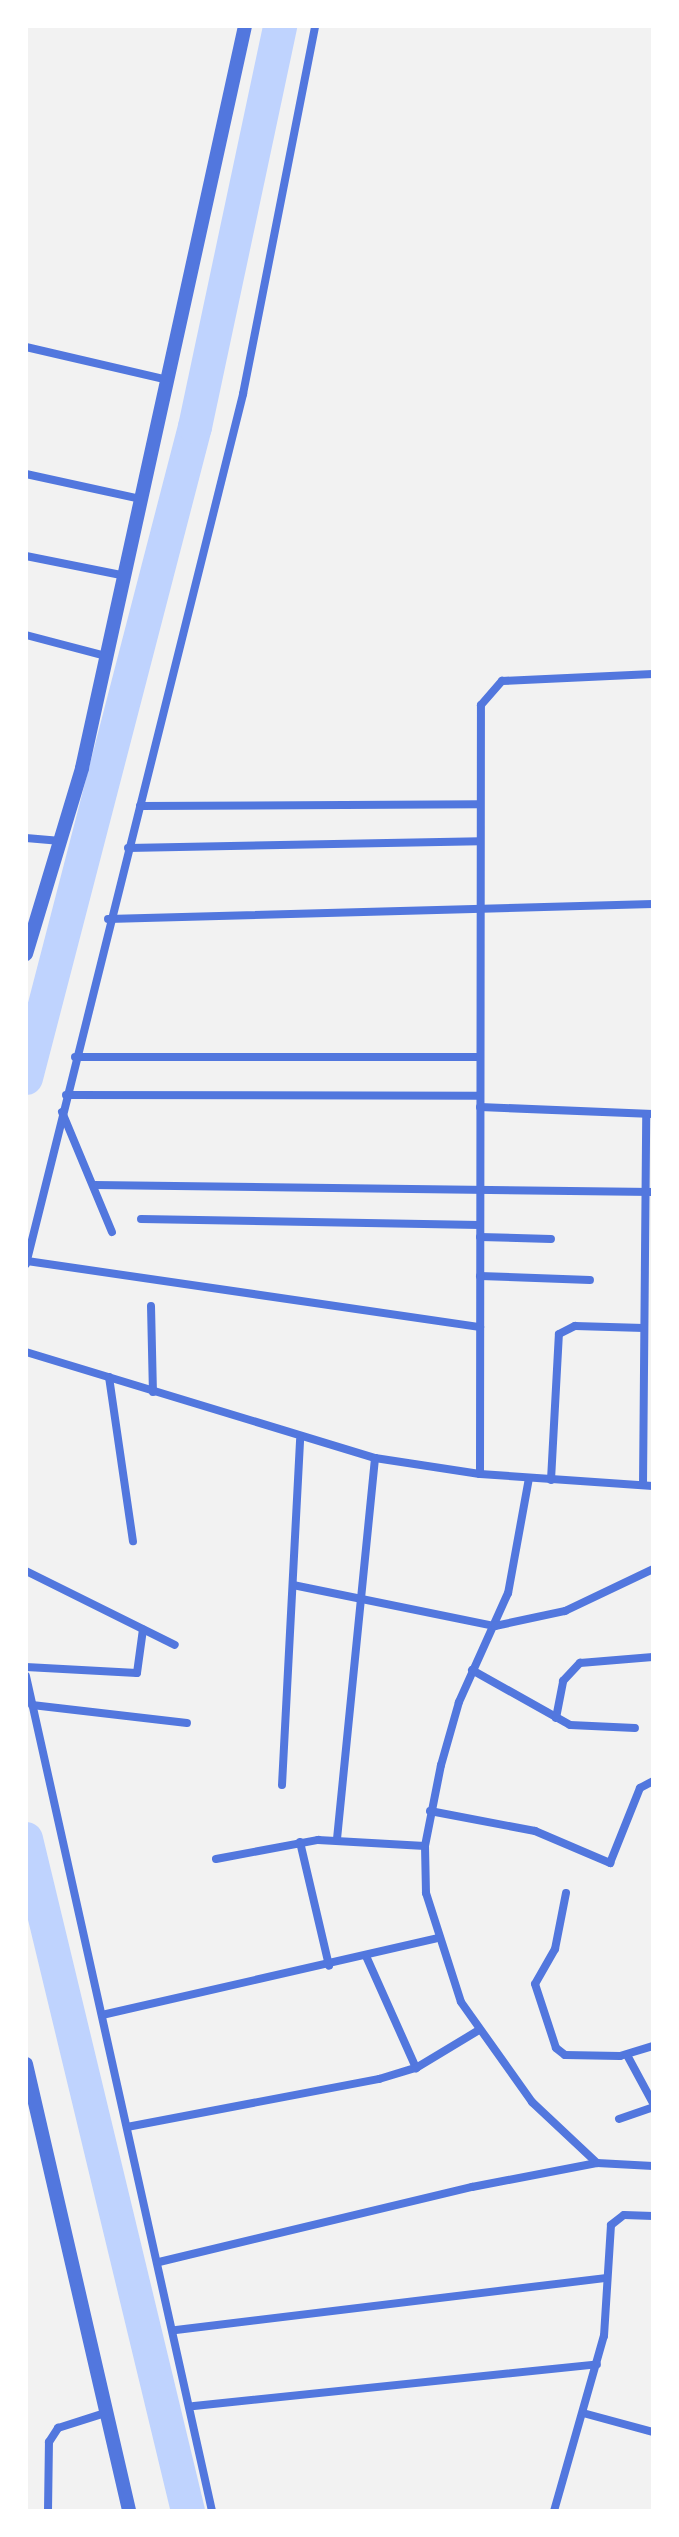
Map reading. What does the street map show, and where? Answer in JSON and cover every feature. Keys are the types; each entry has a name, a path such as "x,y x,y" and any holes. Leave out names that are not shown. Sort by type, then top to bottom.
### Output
{"street":[{"path":"26,954 62,841 126,576 164,379 245,26"},
{"path":"315,26 243,394 140,806 108,919 26,1262 480,1327"},
{"path":"26,347 164,379"},
{"path":"26,474 141,499"},
{"path":"26,556 126,576"},
{"path":"26,635 106,656"},
{"path":"480,1474 480,721 489,690 502,681 653,674"},
{"path":"140,806 480,804"},
{"path":"26,838 62,841"},
{"path":"128,848 480,841"},
{"path":"108,919 653,904"},
{"path":"75,1057 480,1057"},
{"path":"66,1095 480,1096"},
{"path":"480,1107 650,1114 643,1485"},
{"path":"62,1112 112,1232"},
{"path":"94,1185 480,1185 649,1192"},
{"path":"141,1219 480,1225"},
{"path":"480,1237 551,1239"},
{"path":"480,1276 590,1280"},
{"path":"151,1306 153,1392"},
{"path":"551,1480 559,1334 575,1326 644,1328"},
{"path":"26,1352 300,1439 375,1458 480,1474 653,1486"},
{"path":"109,1377 133,1541"},
{"path":"282,1785 300,1439"},
{"path":"337,1839 364,1597 375,1458"},
{"path":"529,1478 520,1552 495,1626 472,1670 430,1811 425,1846 435,1939 479,2030 532,2102 597,2163"},
{"path":"293,1585 495,1626 577,1607 653,1569"},
{"path":"26,1571 175,1645"},
{"path":"26,1667 137,1673 143,1629"},
{"path":"556,1718 563,1681 580,1663 653,1657"},
{"path":"472,1670 556,1718 591,1730 635,1728"},
{"path":"26,1676 127,2127 194,2406 212,2511"},
{"path":"32,1705 187,1723"},
{"path":"430,1811 535,1831 610,1863 640,1788 653,1781"},
{"path":"216,1859 300,1842 337,1839 425,1846"},
{"path":"300,1842 329,1966"},
{"path":"566,1893 555,1949 535,1978 556,2048 565,2055 627,2055 653,2046"},
{"path":"102,2015 329,1966 435,1939"},
{"path":"366,1956 416,2068"},
{"path":"127,2127 416,2068 479,2030"},
{"path":"619,2119 653,2105 627,2055"},
{"path":"26,2064 129,2511"},
{"path":"159,2262 597,2163 653,2166"},
{"path":"554,2511 597,2364 611,2225 624,2215 653,2216"},
{"path":"176,2330 607,2278"},
{"path":"194,2406 597,2364"},
{"path":"48,2511 49,2442 58,2428 105,2413"},
{"path":"583,2413 653,2432"}],"waterway":[{"path":"26,1078 195,427 280,26"},
{"path":"26,1839 188,2511"}]}
